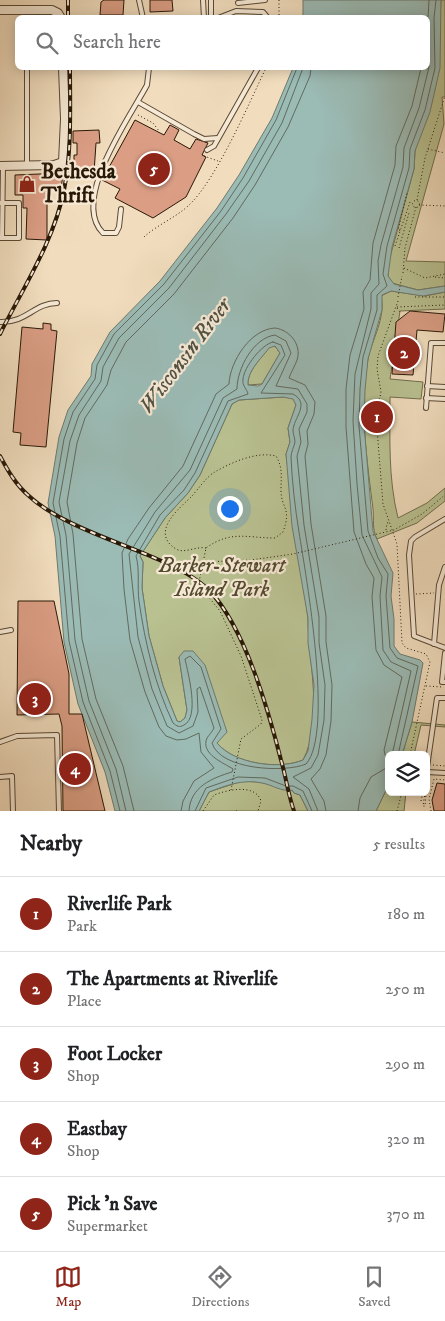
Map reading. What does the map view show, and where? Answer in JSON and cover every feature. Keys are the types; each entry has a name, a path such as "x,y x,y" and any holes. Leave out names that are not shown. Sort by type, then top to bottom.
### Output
{"street":[{"path":"0,10 28,14 52,10 60,15"},
{"path":"1,166 54,165 63,162 65,119 63,70"}],"lane":[{"path":"139,0 143,15"},
{"path":"203,0 204,15"},
{"path":"211,0 211,15"},
{"path":"238,3 265,0"},
{"path":"227,15 236,12 263,12 266,15"},
{"path":"26,165 27,70"},
{"path":"121,209 119,227 116,233 102,233 95,224 93,214 98,178 147,85 149,70"},
{"path":"207,150 212,148 257,70"},
{"path":"138,102 194,134 204,138 218,138"},
{"path":"1,166 1,203 1,238 19,238 19,203 1,203"},
{"path":"0,322 21,320 38,308 57,303"},
{"path":"426,408 431,343 445,343"},
{"path":"427,386 445,388"},
{"path":"426,398 445,400"},
{"path":"445,519 415,537 411,541 409,555 414,636 445,648"},
{"path":"434,644 439,584 445,567"},
{"path":"0,632 11,630"},
{"path":"445,653 442,682 445,682"},
{"path":"430,751 438,698 445,698"},
{"path":"0,742 17,736 57,735 59,811"},
{"path":"430,773 445,774"},
{"path":"0,777 12,776 12,811"}],"path":[{"path":"278,0 279,15"},
{"path":"144,237 189,205 203,187 265,70"},
{"path":"419,205 417,200 427,148 445,96"},
{"path":"138,115 152,122 159,131"},
{"path":"152,122 154,118"},
{"path":"427,148 445,153"},
{"path":"204,156 218,161"},
{"path":"400,230 398,230 407,193"},
{"path":"406,201 412,202 417,200"},
{"path":"412,202 416,207"},
{"path":"395,246 412,202"},
{"path":"403,273 404,248 416,207 419,205 445,206"},
{"path":"399,248 409,213"},
{"path":"407,221 412,222"},
{"path":"403,234 408,236"},
{"path":"404,268 420,277 445,278"},
{"path":"434,277 445,274"},
{"path":"398,297 402,276"},
{"path":"415,297 445,297"},
{"path":"398,301 383,338 377,364 381,388 376,416 383,507 394,530 398,546 402,643 406,648 428,656 430,666 411,751"},
{"path":"396,307 445,305"},
{"path":"396,307 400,312"},
{"path":"258,455 276,456 283,476 281,490 288,510 284,532 275,538 239,535 225,537 206,548 194,547 184,551 176,549 168,540 166,532 172,513 211,475 219,470 258,455"},
{"path":"204,562 251,560 293,554 394,530 422,514 445,495"},
{"path":"386,532 386,523 390,522"},
{"path":"206,548 199,582 202,589 220,611 241,656 262,720 261,724 243,736 231,790"},
{"path":"416,594 434,593"},
{"path":"426,686 445,687"},
{"path":"432,764 445,766"},
{"path":"431,811 429,800 434,780 445,780"},
{"path":"203,811 212,796 231,790 250,790 256,793 261,801 258,811"},
{"path":"397,811 401,796"},
{"path":"422,796 422,800 429,800"}],"green space":[{"path":"441,0 445,0 445,97 442,97 444,124 406,261 445,262 445,286 418,290 392,283 388,276 389,261 414,169 415,151 439,35"},
{"path":"391,291 425,296 445,292 445,309 400,311 390,379 423,382 421,399 390,397 390,458 398,518 427,503 445,488 445,501 417,523 377,539 374,528 366,453 364,416 365,378 370,351 382,312 381,296"},
{"path":"275,346 280,353 262,384 248,385 248,380 255,365 269,347"},
{"name":"Barker-Stewart Island Park","path":"293,398 296,405 288,428 290,442 286,454 308,618 314,709 313,727 303,760 282,765 270,765 234,756 217,743 179,657 187,710 185,718 180,722 177,721 163,686 149,636 142,588 143,562 140,556 165,518 188,493 200,475 232,404 239,400"},
{"path":"412,722 445,725 445,727 421,725 415,751 403,751"},
{"path":"242,781 260,782 292,790 300,795 308,811 199,811 209,792"},
{"path":"385,792 385,796 406,796 404,811 376,811"}],"water":[{"name":"Wisconsin River","path":"303,0 441,0 440,68 430,112 415,151 414,169 392,247 388,276 394,284 418,290 445,286 445,292 423,296 391,291 382,295 382,310 368,359 365,390 364,425 373,531 393,573 391,596 394,619 394,646 400,654 420,660 423,663 412,722 403,751 385,751 385,792 376,811 308,811 300,795 292,790 284,790 262,783 242,782 209,792 199,811 115,811 105,772 78,704 64,642 55,536 48,503 59,437 68,410 91,376 92,364 110,332 160,281 217,208 239,175 272,118 292,70 430,70 430,15 303,15","holes":["275,346 280,353 262,384 258,386 248,385 248,380 255,365 269,348","283,397 293,399 296,405 288,428 290,442 286,454 292,526 308,618 308,643 314,685 312,719 308,751 303,760 282,765 270,765 234,756 217,743 227,732 205,665 193,651 184,651 179,657 187,710 185,718 180,722 177,721 163,686 149,636 142,588 143,562 140,556 165,518 188,493 200,475 232,404 239,400"]}],"building":[{"path":"104,0 124,0 123,15 100,15 101,2"},
{"path":"150,0 172,0 173,11 150,12"},
{"path":"135,120 164,135 170,125 179,130 174,140 190,149 196,139 208,143 202,155 206,157 186,197 153,218 115,198 120,189 102,180"},
{"path":"99,130 100,143 96,143 94,173 74,174 74,155 77,155 77,143 73,143 73,131"},
{"path":"63,173 61,190 47,190 47,240 26,239 27,208 23,208 23,195 15,195 15,175"},
{"path":"410,311 445,314 443,332 417,330 413,375 392,374 396,322"},
{"path":"43,323 51,324 51,330 57,331 46,447 20,445 21,433 13,432 22,327 43,329"},
{"path":"18,601 54,601 69,674 69,714 82,714 105,811 63,811 62,726 59,714 17,715"},
{"path":"437,783 445,784 445,811 434,811 432,800"}],"railway":[{"path":"68,0 68,15"},
{"path":"0,334 37,264 59,209 67,175 70,129 70,70"},
{"path":"0,456 20,487 29,496 56,515 90,532 178,569 197,580 209,590 234,625 254,670 283,766 294,811"}],"place":[{"name":"Pick 'n Save","path":"154,169"},
{"name":"Bethesda Thrift","path":"27,184"},
{"name":"The Apartments at Riverlife","path":"404,353"},
{"name":"Riverlife Park","path":"377,417"},
{"name":"Foot Locker","path":"35,699"},
{"name":"Eastbay","path":"75,769"}]}
